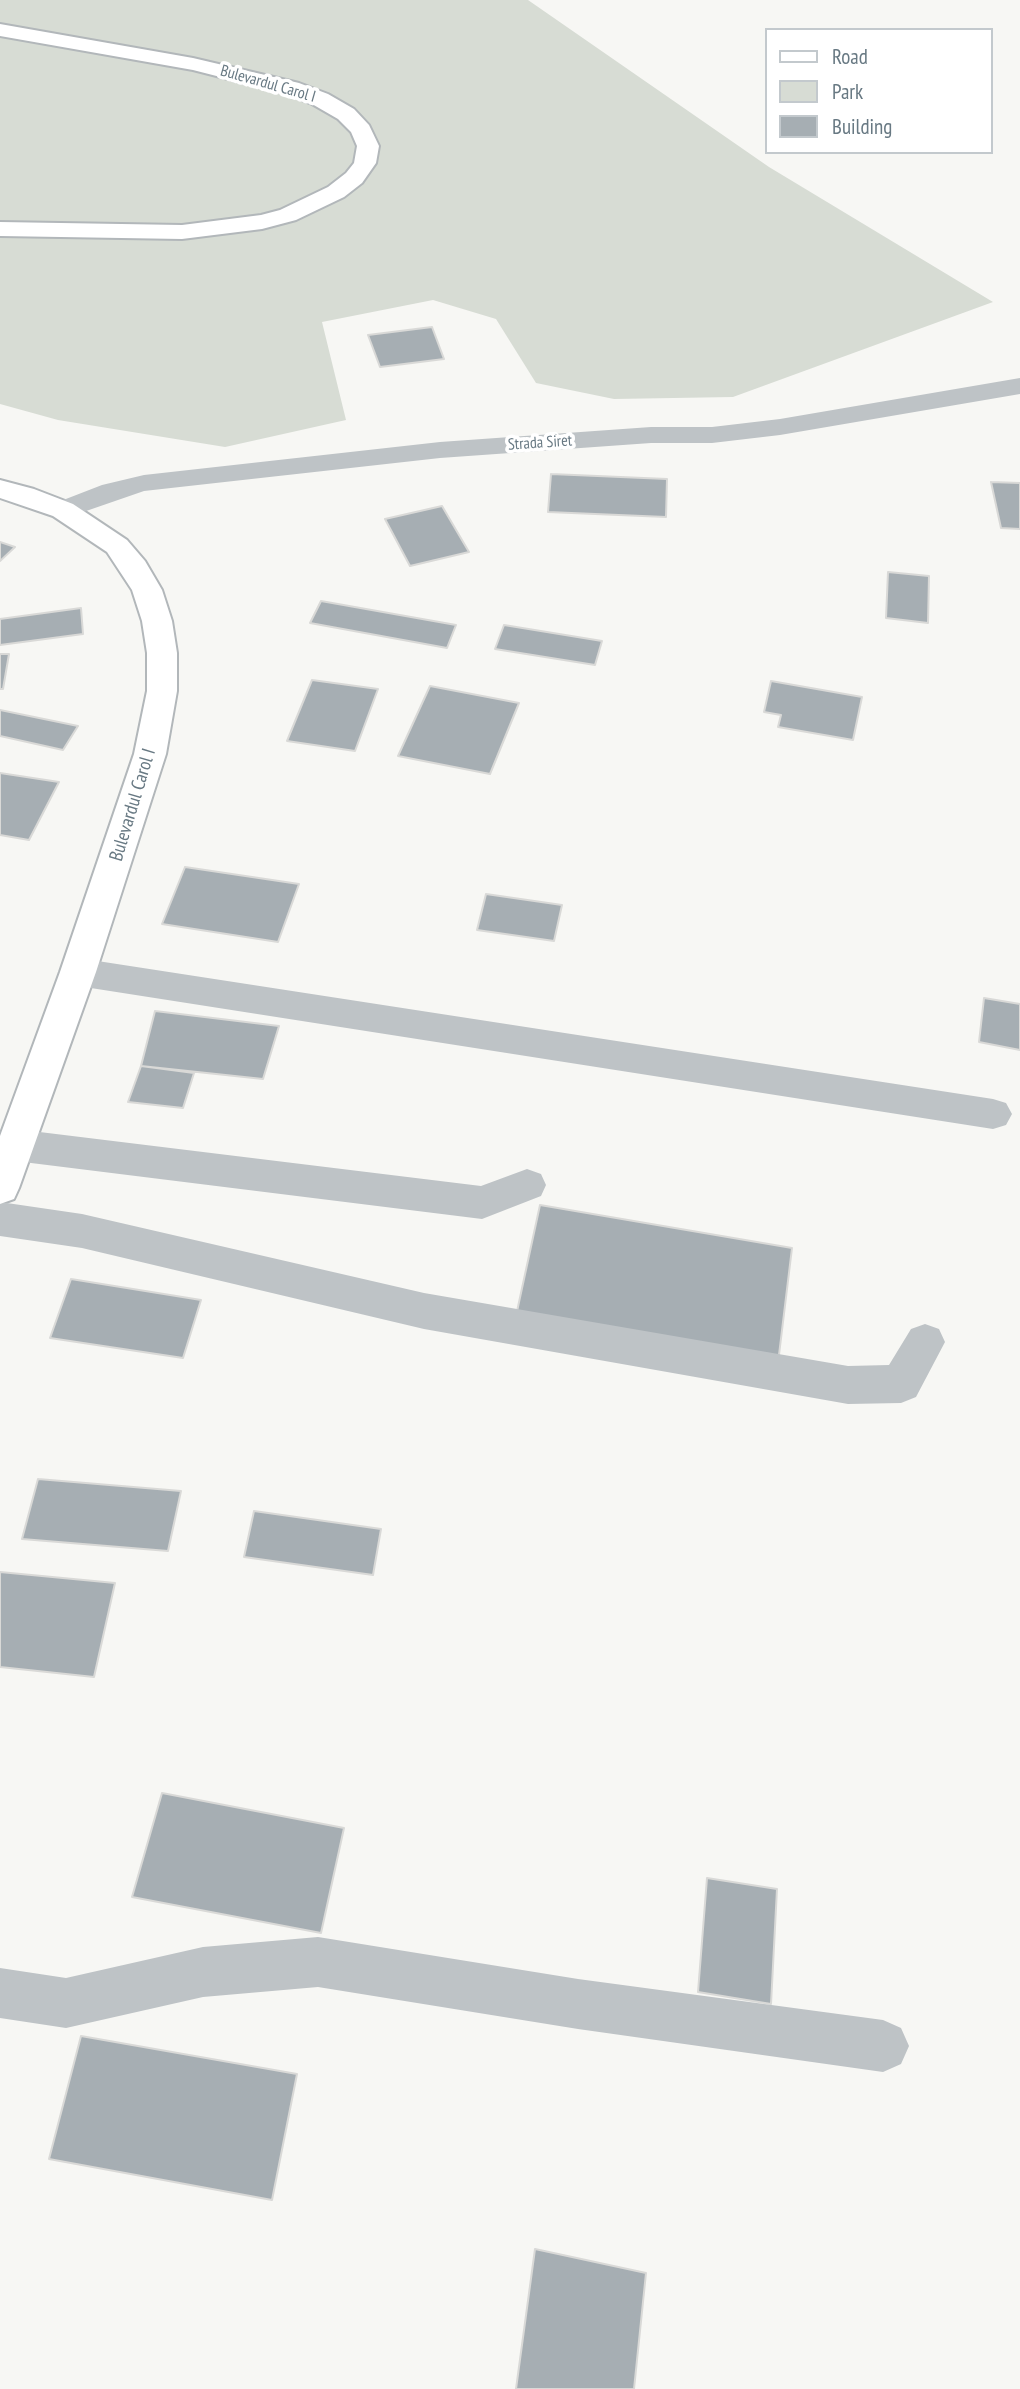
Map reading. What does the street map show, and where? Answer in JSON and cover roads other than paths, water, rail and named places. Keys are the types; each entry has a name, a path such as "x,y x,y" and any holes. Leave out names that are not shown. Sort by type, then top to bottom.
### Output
{"main road":[{"name":"Bulevardul Carol I","path":"0,30 193,64 291,88 320,99 346,114 361,130 368,146 365,163 354,178 336,192 288,215 262,222 182,232 0,229"},
{"name":"Bulevardul Carol I","path":"0,489 62,510 117,546 135,568 147,590 157,621 162,653 162,691 150,754 78,972 0,1188"}],"street":[{"name":"Strada Siret","path":"62,510 112,491 144,483 440,450 651,435 712,435 780,428 1020,387"},
{"path":"78,972 993,1114"},
{"path":"15,1145 482,1203 527,1185"},
{"path":"0,1219 82,1231 424,1311 848,1385 901,1384 925,1342"},
{"path":"0,1993 66,2003 203,1972 318,1962 578,2004 883,2046"}]}
